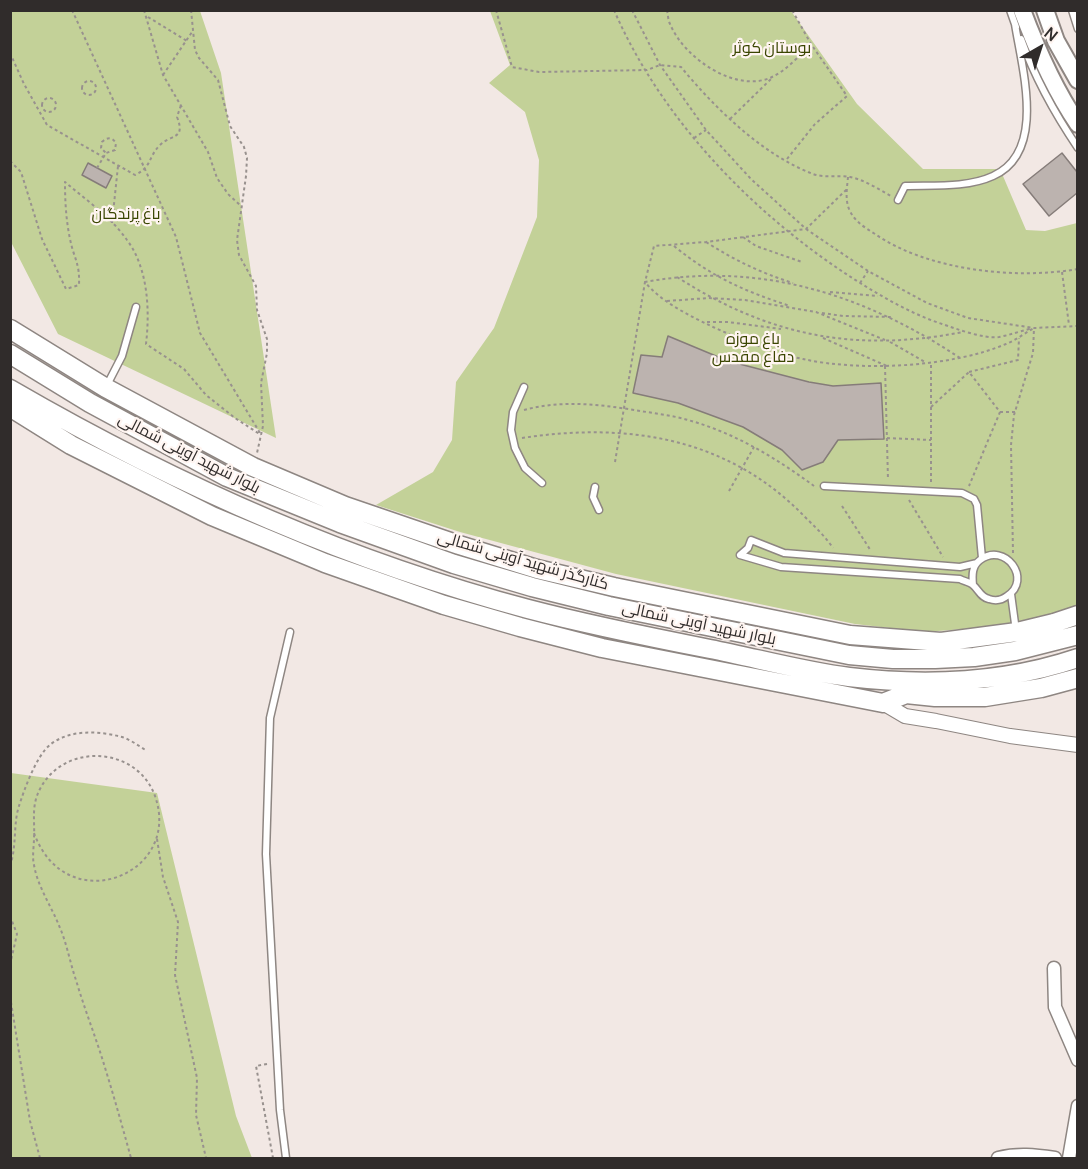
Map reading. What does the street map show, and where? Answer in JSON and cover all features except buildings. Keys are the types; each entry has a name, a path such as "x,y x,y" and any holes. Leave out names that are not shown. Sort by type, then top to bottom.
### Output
{"main road":[{"path":"1046,10 1056,41 1077,80"},
{"path":"1018,17 1077,124"},
{"name":"کنارگذر شهید آوینی شمالی","path":"10,329 106,388 254,467 345,506 537,569 850,635 941,642 1017,632 1077,615"},
{"name":"بلوار شهید آوینی شمالی","path":"10,354 90,403 228,477 350,527 454,564 532,587 609,606 849,655 893,659 974,657 1015,651 1077,635"},
{"name":"بلوار شهید آوینی شمالی","path":"10,389 79,429 219,498 331,545 449,585 605,628 847,677 939,682 987,679 1077,658"},
{"path":"10,407 71,445 212,516 325,563 444,605 602,648 883,703 906,694 934,697 985,697 1041,688 1077,678"}],"street":[{"path":"883,703 905,716 936,720 1010,736 1077,745"},
{"path":"1054,968 1055,1007 1077,1060"},
{"path":"1069,1158 1077,1106"},
{"path":"998,1158 1012,1155 1034,1155 1055,1158"}],"lane":[{"path":"1010,10 1018,17 1027,57 1056,116 1077,148"},
{"path":"1072,10 1077,29"},
{"path":"898,200 905,186 962,184 991,177 1009,167 1020,151 1026,130 1027,105 1018,17"},
{"path":"106,388 122,356 136,307"},
{"path":"524,387 513,412 511,430 515,448 525,468 542,483"},
{"path":"824,486 965,494 974,499 977,505 979,561 972,577 973,585 989,600 1004,598 1011,594 1018,581 1015,566 1010,560 997,554 979,561 960,567 784,553 751,540 748,548 740,555 781,567 960,579 973,585"},
{"path":"595,487 593,497 599,510"},
{"path":"1011,594 1017,632"},
{"path":"286,1158 266,854 270,718 290,632"}],"path":[{"path":"72,10 176,237 200,333 261,435"},
{"path":"144,10 163,75 208,152 217,178 228,194 241,206"},
{"path":"192,10 195,50 218,80 230,126 244,147 247,158 237,240 239,255 256,286 257,310 267,339 267,353 261,383 261,435 254,467"},
{"path":"496,10 512,67 539,72 647,70 660,65 681,67 707,99 746,134 786,160 814,175 861,180 898,200"},
{"path":"614,10 621,27 647,70 694,138 740,188 785,230 860,283 922,317 964,332 998,337 1034,328 1077,326"},
{"path":"632,10 660,65 706,130 751,179 806,229 868,271 927,303 968,318 1034,328"},
{"path":"667,10 670,24 683,44 706,67 751,82 773,77"},
{"path":"786,160 815,124 847,96 792,10"},
{"path":"147,16 187,41"},
{"path":"163,75 193,32"},
{"path":"730,119 773,77 812,44"},
{"path":"10,53 47,125 135,175 146,170 160,145 175,138 180,125 177,117 182,105"},
{"path":"94,82 95,92 89,95 85,93 82,87 84,83 94,82"},
{"path":"45,99 56,101 54,112 41,111 45,99"},
{"path":"694,138 706,130"},
{"path":"111,138 116,146 113,152 106,153 101,148 102,142 111,138"},
{"path":"97,168 106,153"},
{"path":"10,161 21,172 42,239 66,289 79,285 80,268 70,242 65,182 112,223 127,239 136,254 144,277 147,304 146,344 184,369 206,395 261,435"},
{"path":"112,223 118,166"},
{"path":"848,177 846,202 849,211 858,223 908,252 942,265 975,269 1015,272 1062,272 1077,269"},
{"path":"615,462 645,282 654,246 674,246 806,229 847,189"},
{"path":"743,237 756,246 802,262"},
{"path":"706,242 763,274 825,291 891,317 930,338 960,358"},
{"path":"674,246 715,276 752,293 799,309"},
{"path":"860,283 868,271"},
{"path":"1062,272 1069,325"},
{"path":"645,282 677,277 715,276 802,285"},
{"path":"677,277 709,298 742,314 794,332"},
{"path":"645,282 651,290 667,301 739,339 806,360 838,364 886,366 960,358 1008,344 1034,328"},
{"path":"825,291 881,296"},
{"path":"667,301 709,298 744,300 843,316 891,317"},
{"path":"816,312 858,327 926,362"},
{"path":"704,322 749,324 818,336 888,341 930,338 964,332"},
{"path":"1015,566 1012,543 1011,445 1015,412 1033,353 1034,328"},
{"path":"818,336 886,366"},
{"path":"931,406 969,372 1018,360 1019,337"},
{"path":"931,362 931,491"},
{"path":"886,366 888,489"},
{"path":"969,372 1000,412"},
{"path":"513,412 532,407 580,403 687,419 711,427 754,447 819,489 824,486"},
{"path":"1000,412 1015,412"},
{"path":"965,494 1000,412"},
{"path":"513,439 583,432 620,432 655,437 704,450 763,481 797,509 828,541 840,558"},
{"path":"887,438 931,441"},
{"path":"729,491 754,447"},
{"path":"903,490 948,566"},
{"path":"842,506 877,561"},
{"path":"10,866 15,850 18,808 37,764 50,745 73,733 97,734 124,738 147,751"},
{"path":"34,833 43,853 58,869 78,879 100,881 121,876 140,864 147,856 156,836 159,814 154,793 134,768 124,762 92,755 71,760 52,772 39,790 33,811 33,864 43,893 61,928 76,981 107,1072 131,1158"},
{"path":"156,836 163,878 178,922 175,975 197,1078 196,1115 206,1158"},
{"path":"10,916 16,934 10,965"},
{"path":"10,996 30,1121 40,1158"},
{"path":"273,1158 256,1066 278,1063"}],"green space":[{"name":"باغ پرندگان","path":"11,11 200,11 221,73 276,438 58,334 11,242"},
{"name":"باغ موزه دفاع مقدس","path":"490,11 791,11 857,104 923,169 1000,169 1026,230 1045,231 1077,223 1077,605 1054,614 989,627 925,632 855,624 616,574 460,532 376,505 433,472 452,440 456,382 494,328 537,217 539,160 525,112 489,83 510,65"},
{"path":"11,773 157,793 236,1116 252,1158 11,1158"}],"park label":[{"name":"بوستان کوثر","path":"772,49"}]}
